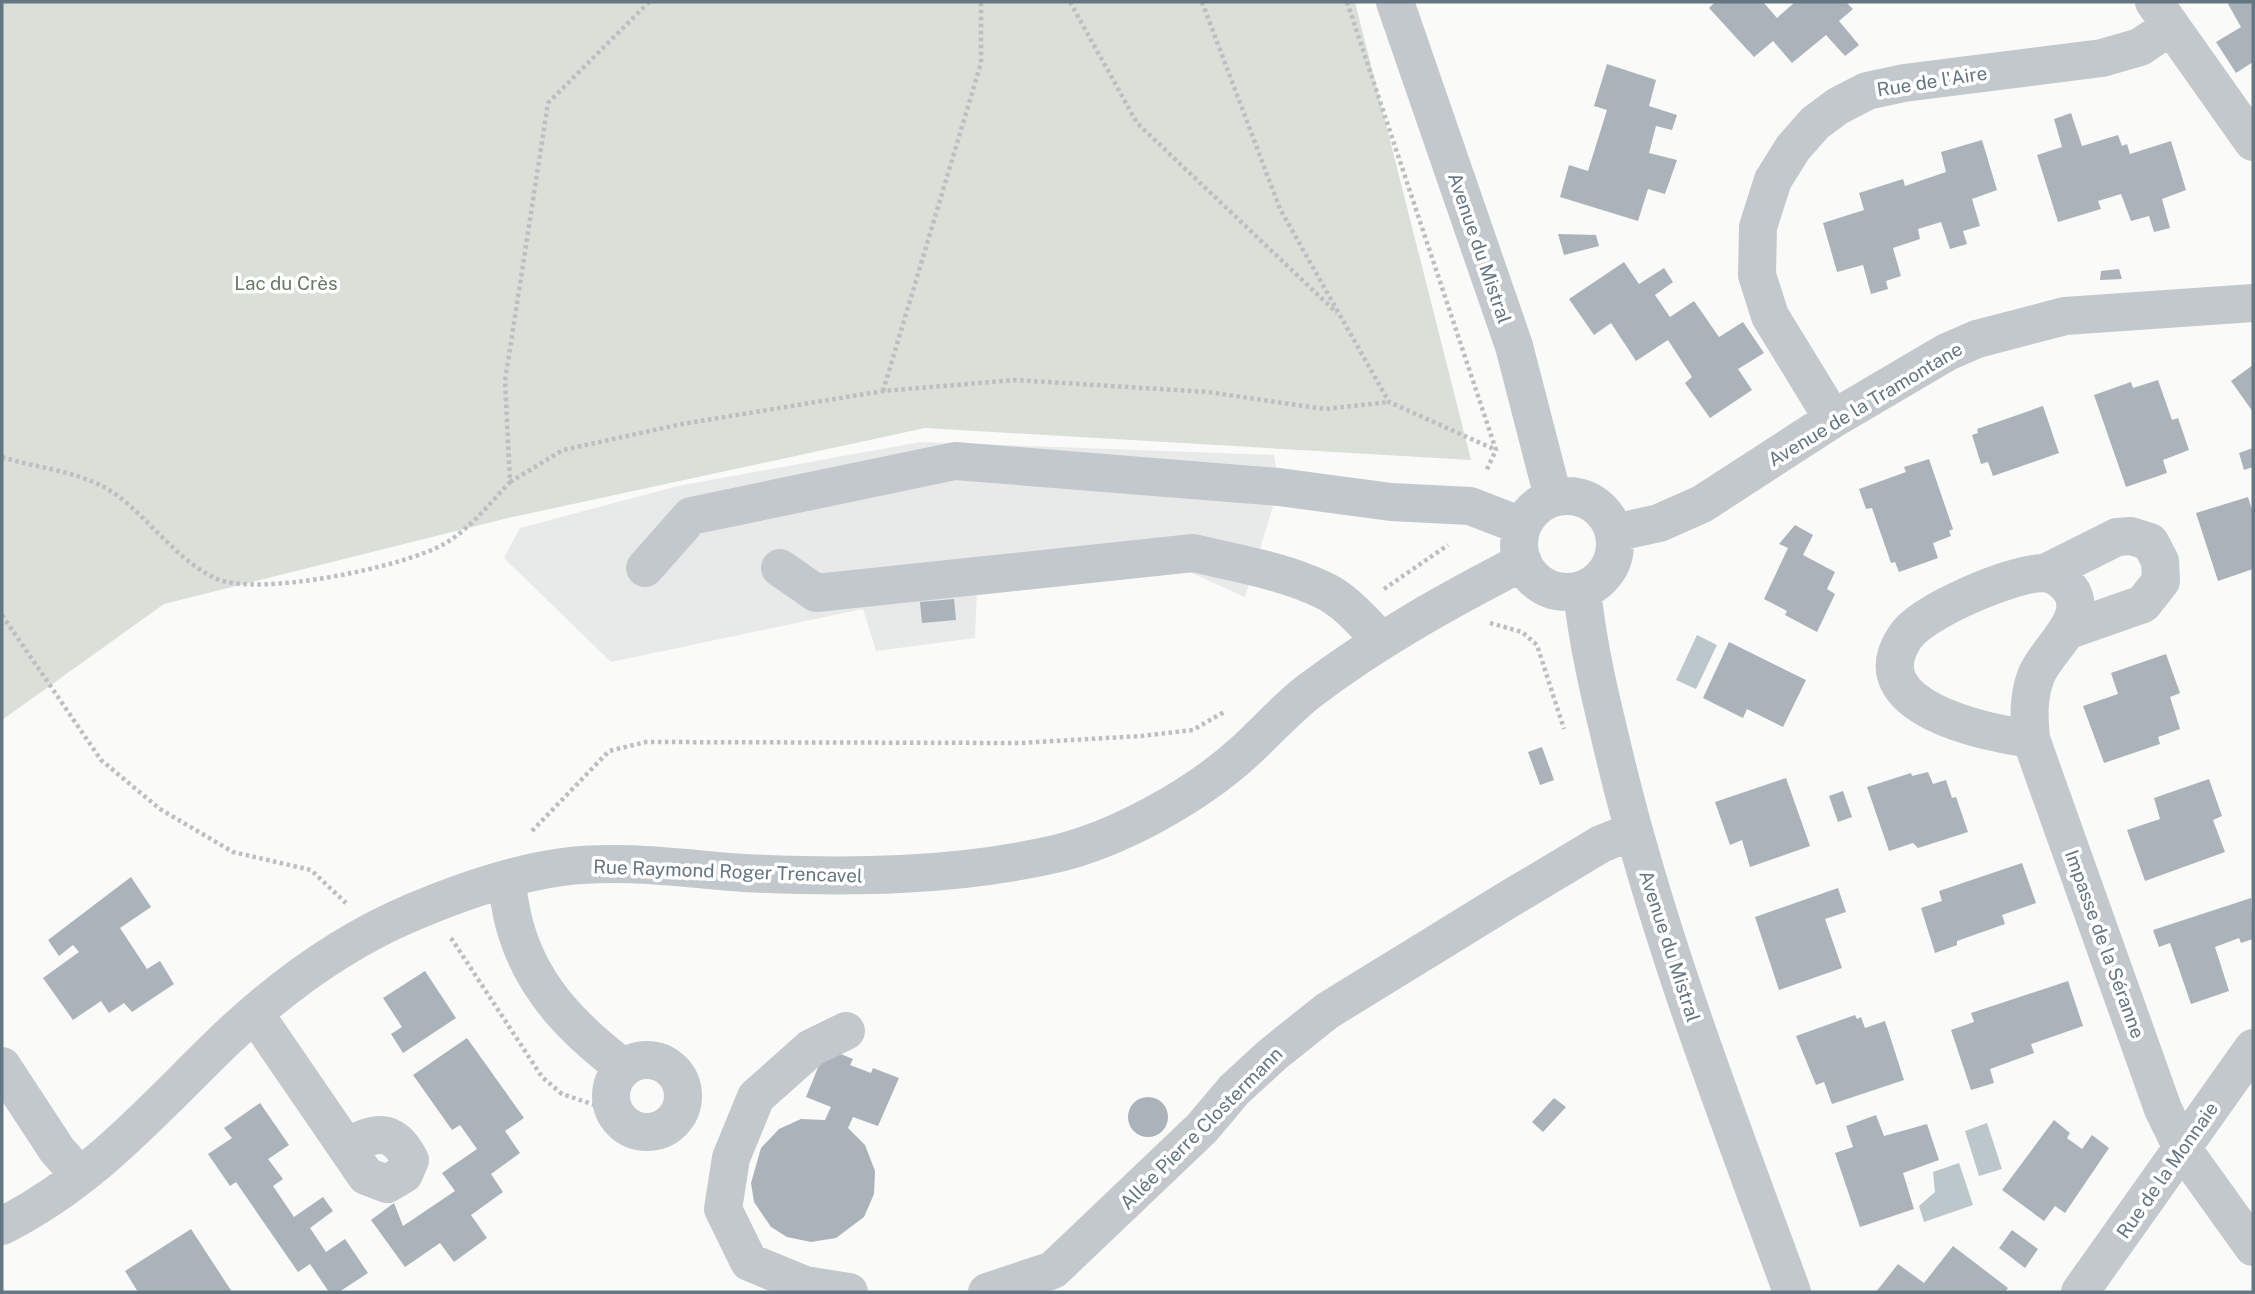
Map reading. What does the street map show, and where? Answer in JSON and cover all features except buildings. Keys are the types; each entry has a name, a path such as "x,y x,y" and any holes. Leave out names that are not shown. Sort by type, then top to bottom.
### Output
{"street":[{"name":"Avenue du Mistral","path":"1395,2 1514,346 1553,497"},
{"path":"2162,14 2253,142"},
{"name":"Rue de l'Aire","path":"1833,419 1770,316 1757,275 1758,227 1773,180 1793,148 1815,123 1838,106 1867,91 1904,83 2102,58 2140,47 2162,14"},
{"name":"Avenue de la Tramontane","path":"1614,533 1659,523 1702,504 1833,419 1947,352 2034,322 2101,312 2253,303"},
{"path":"645,568 691,516 955,461 1279,487 1391,502 1470,506 1522,544 1540,584 1567,592 1582,590 1595,583 1609,568 1615,547 1609,518 1598,506 1584,498 1568,495 1553,497 1529,514 1522,544"},
{"path":"2031,739 1987,733 1924,708 1906,693 1895,677 1896,654 1905,635 1921,621 2013,579 2045,573 2117,537 2130,536 2150,542 2160,561 2161,581 2143,604 2066,631"},
{"name":"Rue Raymond Roger Trencavel","path":"2,1226 80,1176 147,1121 229,1037 297,978 365,935 429,905 506,879 563,867 604,865 839,878 963,869 1058,853 1132,825 1193,794 1242,754 1302,696 1380,639 1522,544"},
{"path":"780,568 816,593 1193,553 1253,567 1325,590 1352,611 1380,639"},
{"name":"Impasse de la Séranne","path":"2045,573 2062,579 2074,594 2075,611 2066,631 2036,675 2029,701 2031,739 2163,1109 2182,1148 2253,1247"},
{"name":"Avenue du Mistral","path":"1582,590 1589,652 1633,831 1697,1032 1792,1292"},
{"name":"Allée Pierre Clostermann","path":"987,1292 1053,1270 1202,1128 1253,1073 1327,1012 1601,844 1633,831"},
{"path":"506,879 517,934 542,985 568,1022 624,1068"},
{"path":"255,1014 346,1147"},
{"path":"846,1031 811,1048 756,1097 731,1158 723,1209 749,1262 805,1285 849,1292"},
{"name":"Rue de la Monnaie","path":"2080,1292 2253,1048"},
{"path":"647,1060 669,1068 682,1088 683,1101 672,1122 652,1132 629,1128 613,1111 611,1087 624,1068 647,1060"},
{"path":"2,1066 57,1150 80,1176"}],"path":[{"path":"510,482 505,381 548,103 649,2"},
{"path":"883,391 981,63 981,2"},
{"path":"1069,2 1138,122 1343,319"},
{"path":"1202,2 1280,209 1389,402"},
{"path":"1347,2 1496,450 1480,483"},
{"path":"2,457 82,478 116,494 194,564 216,579 235,584 277,585 421,554 444,544 473,522 510,482 563,450 682,424 883,391 1015,380 1208,392 1325,409 1389,402 1496,450"},
{"path":"1352,611 1448,545"},
{"path":"2,615 101,760 121,777 160,809 233,852 311,870"},
{"path":"523,834 534,829 573,785 609,751 646,742 1020,743 1128,737 1193,730 1234,706"},
{"path":"336,911 358,899"},
{"path":"429,905 542,1077 562,1094 613,1111"}],"shaded area":[{"path":"920,442 1274,455 1279,487 1245,597 1187,571 977,589 975,638 876,651 863,609 611,662 504,558 520,528 678,486"},
{"path":"1697,635 1717,645 1696,689 1676,680"},
{"path":"1987,1123 2002,1169 1979,1176 1965,1131"},
{"path":"1959,1163 1973,1205 1924,1222 1919,1206 1935,1192 1933,1172"}],"green space":[{"name":"Lac du Crès","path":"2,2 1355,2 1471,460 925,428 508,518 164,604 2,720"}]}
